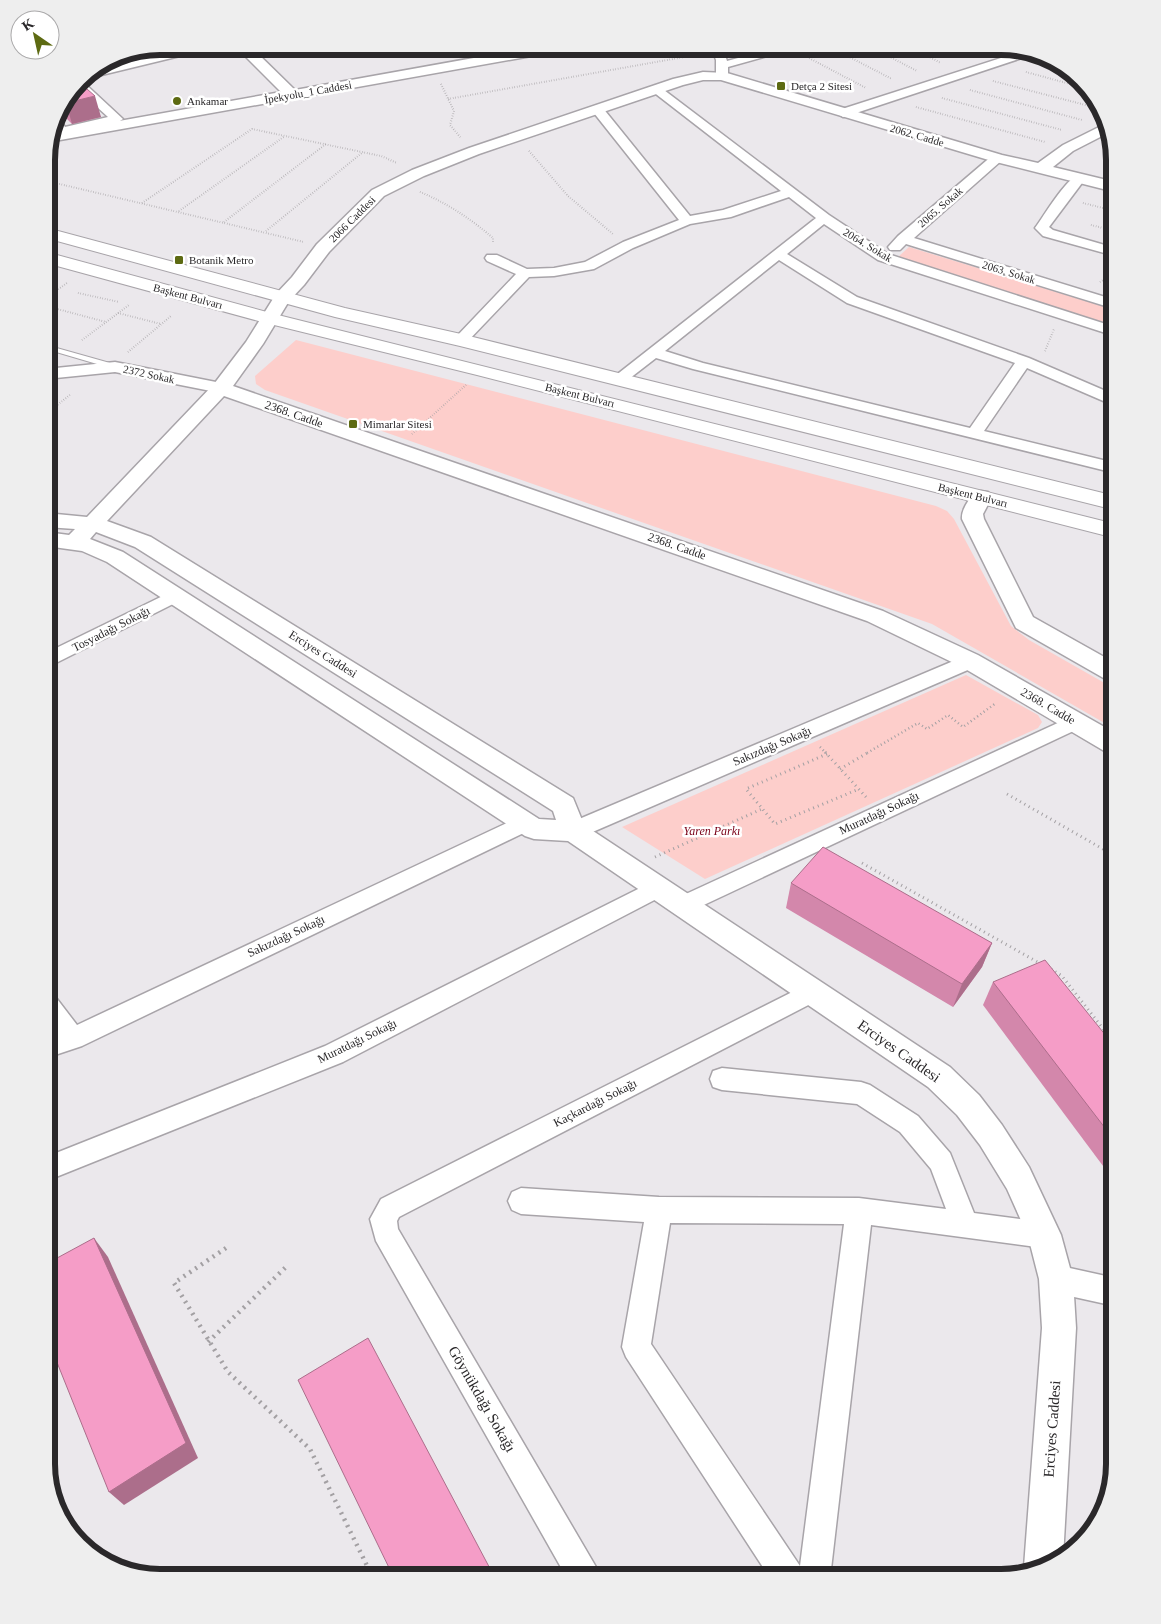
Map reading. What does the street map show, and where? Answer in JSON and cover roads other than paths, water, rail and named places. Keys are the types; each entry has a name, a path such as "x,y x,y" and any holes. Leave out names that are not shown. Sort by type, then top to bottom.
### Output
{"main road":[{"name":"Başkent Bulvarı","path":"55,235 282,298 462,340 1106,501"},
{"name":"Başkent Bulvarı","path":"55,259 268,318 482,370 1106,529"}],"street":[{"path":"104,72 172,55"},
{"path":"251,55 292,95"},
{"name":"İpekyolu_1 Caddesi","path":"58,137 516,55"},
{"path":"719,55 722,70 770,55"},
{"path":"843,113 1017,56"},
{"name":"2066 Caddesi","path":"74,543 220,388 254,344 268,318 282,298 298,282 323,248 378,193 418,173 474,151 656,89 722,70"},
{"name":"2062. Cadde","path":"722,70 843,113 997,158 1106,186"},
{"path":"60,129 62,131 117,119 84,88"},
{"name":"2064. Sokak","path":"656,89 824,218 883,257 1106,329"},
{"path":"598,110 687,221"},
{"path":"1041,169 1068,148 1098,131"},
{"name":"2065. Sokak","path":"883,257 997,158"},
{"path":"1079,179 1042,228 1044,231 1106,249"},
{"path":"492,258 525,273 554,272 589,266 628,245 687,221 726,214 792,192"},
{"path":"620,379 824,218"},
{"name":"2063. Sokak","path":"903,239 1106,302"},
{"path":"778,254 852,300 1031,364 1106,396"},
{"path":"462,340 525,273"},
{"path":"654,352 698,366 1106,466"},
{"path":"975,433 1031,364"},
{"name":"2372 Sokak","path":"55,373 115,367 220,388"},
{"name":"2368. Cadde","path":"220,388 842,604 904,628 970,660 1106,740"},
{"path":"981,497 972,514 973,519 1024,622 1106,669"},
{"name":"Erciyes Caddesi","path":"55,521 93,523 123,532 143,542 564,804 573,831 939,1077 968,1105 991,1135 1018,1178 1044,1235 1056,1279 1058,1328 1043,1560"},
{"path":"55,540 86,546 115,557 534,829 573,831"},
{"name":"Tosyadağı Sokağı","path":"55,656 175,596"},
{"name":"Sakızdağı Sokağı","path":"573,831 970,660"},
{"name":"Muratdağı Sokağı","path":"55,1165 334,1054 670,896 880,813 1075,722"},
{"name":"Sakızdağı Sokağı","path":"55,1044 73,1038 524,823"},
{"name":"Kaçkardağı Sokağı","path":"383,1219 390,1208 812,992"},
{"path":"55,1014 73,1038"},
{"path":"722,1079 861,1093 909,1124 940,1162 964,1225"},
{"path":"521,1201 659,1210 859,1211 1044,1235"},
{"path":"659,1210 636,1347 783,1569"},
{"path":"815,1569 859,1211"},
{"name":"Göynükdağı Sokağı","path":"383,1219 385,1232 580,1569"},
{"path":"1056,1279 1106,1290"}],"lane":[{"path":"55,350 115,367"}],"place":[{"name":"Detça 2 Sitesi","path":"781,86"},
{"name":"Ankamar","path":"177,101"},
{"name":"Botanik Metro","path":"179,260"},
{"name":"Mimarlar Sitesi","path":"353,424"}],"park label":[{"name":"Yaren Parkı","path":"712,831"}]}
